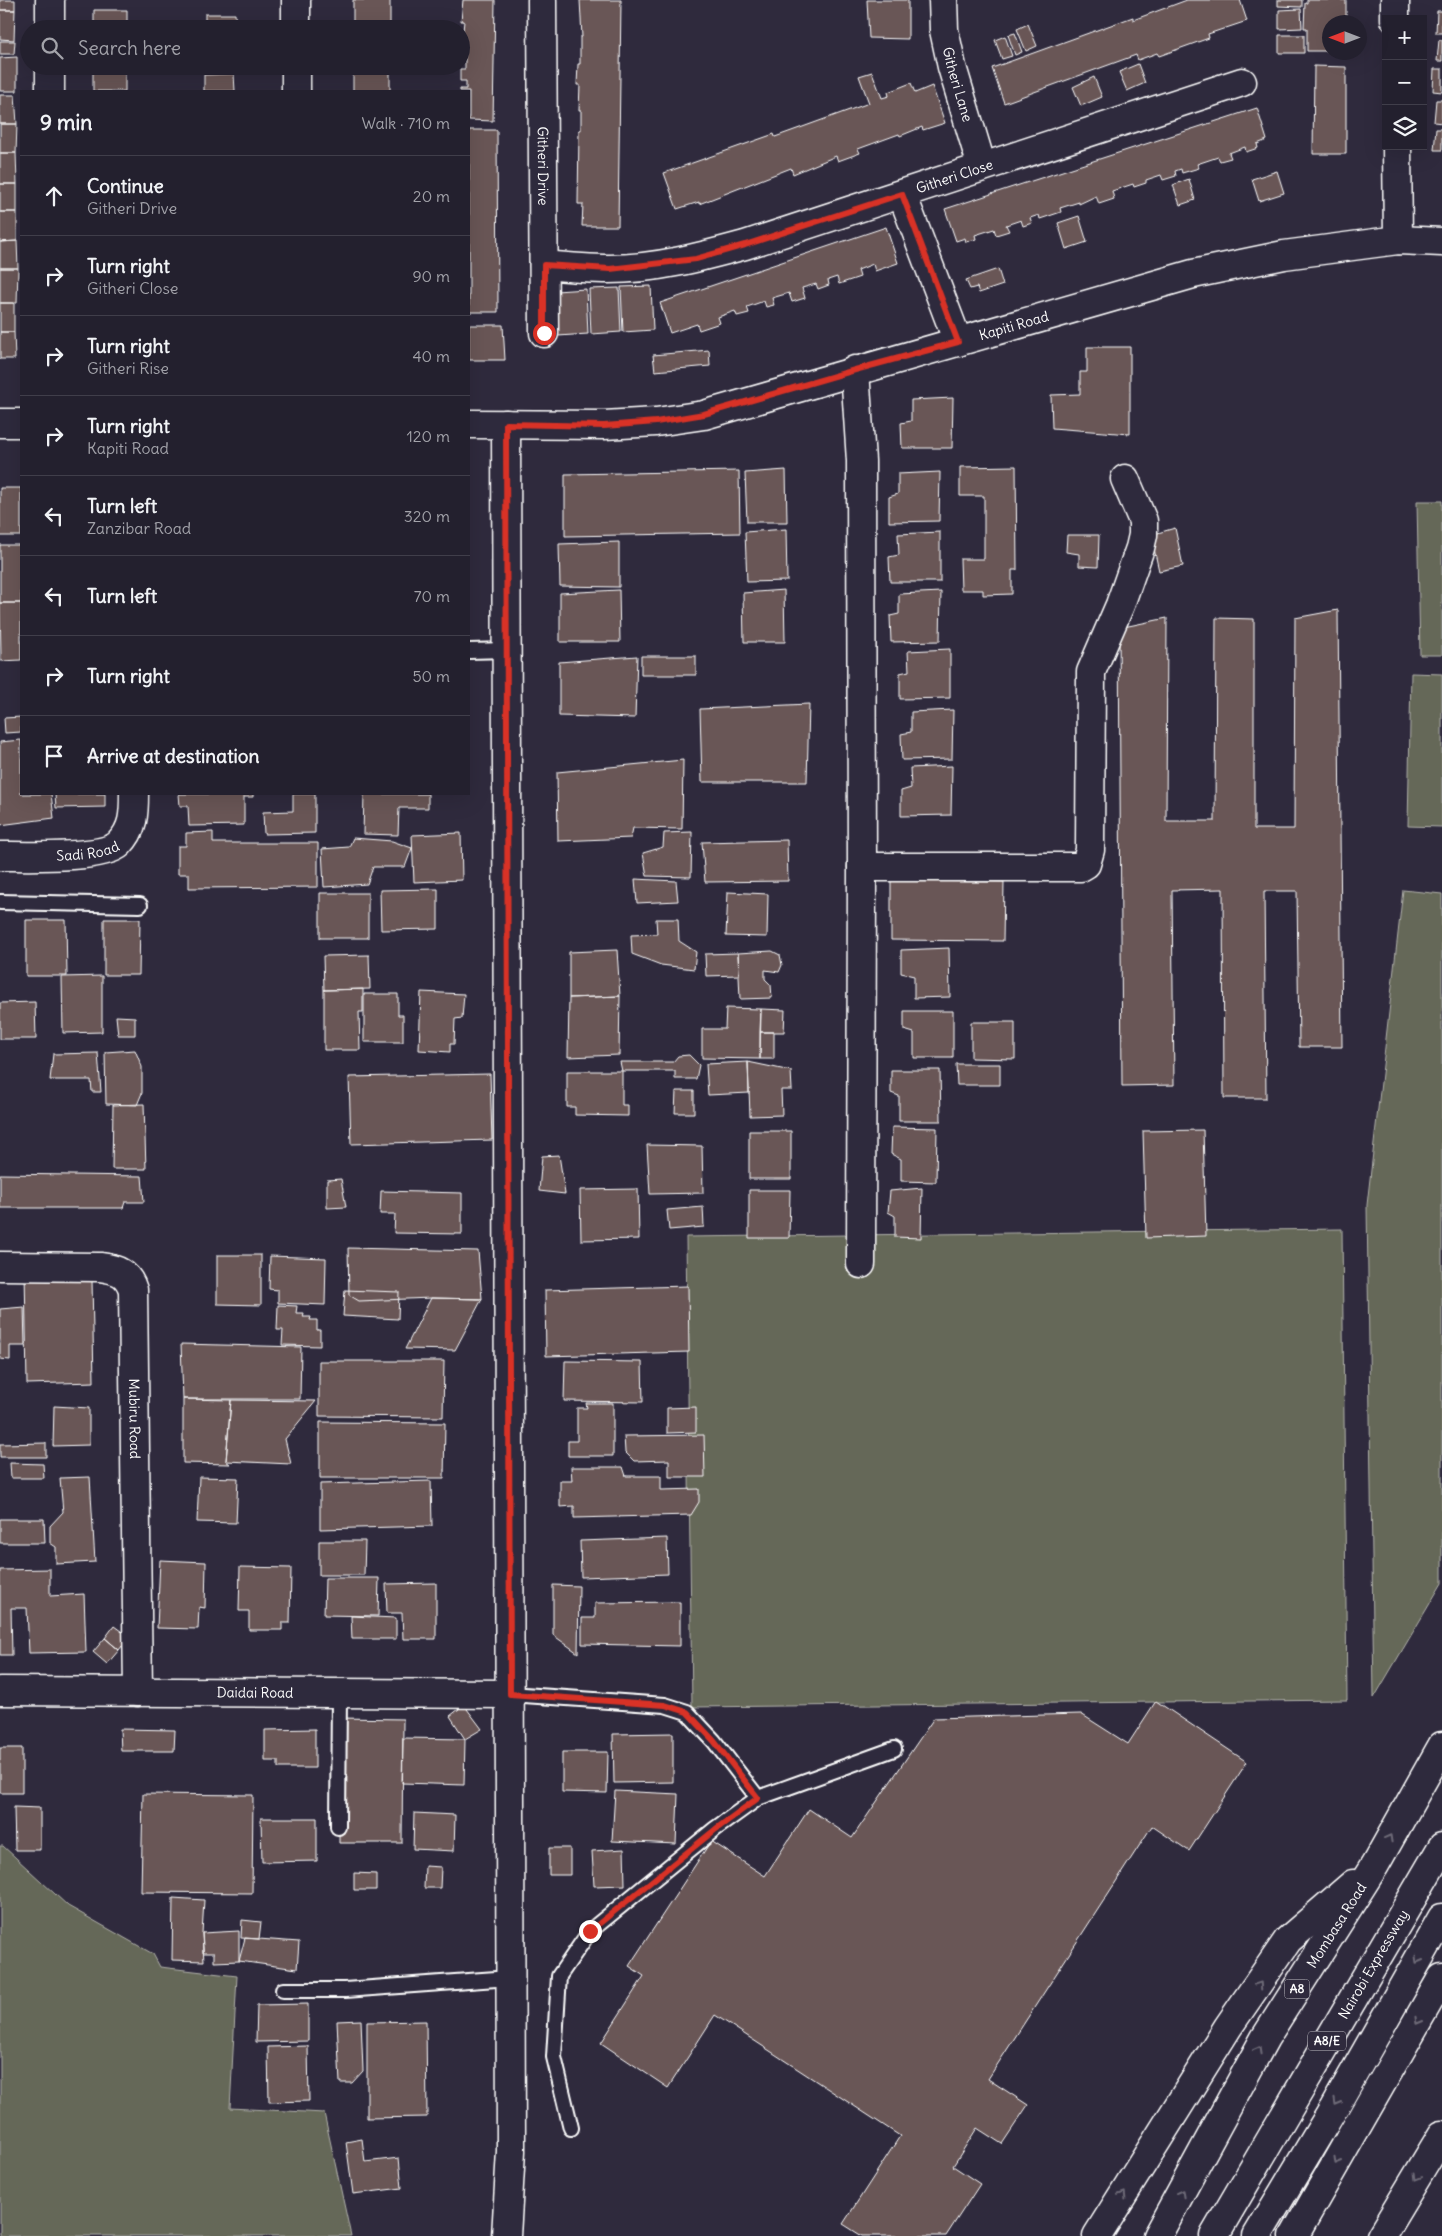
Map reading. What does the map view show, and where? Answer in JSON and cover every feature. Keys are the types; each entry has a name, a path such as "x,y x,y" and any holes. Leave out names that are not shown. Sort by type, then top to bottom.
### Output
{"main road":[{"path":"50,0 50,20"},
{"path":"296,0 296,20"},
{"name":"Githeri Drive","path":"542,0 544,333"},
{"name":"Githeri Lane","path":"943,0 944,30 952,67 982,167"},
{"path":"1395,0 1395,15"},
{"path":"50,75 50,90"},
{"path":"296,75 296,90"},
{"name":"Githeri Close","path":"544,265 610,269 696,259 745,245 1242,82"},
{"path":"1397,150 1398,240"},
{"path":"902,194 958,342"},
{"name":"Kapiti Road","path":"470,424 604,426 656,422 704,414 1193,274 1284,255 1398,240 1442,242"},
{"path":"855,370 861,461 861,1264"},
{"path":"0,423 20,423"},
{"path":"506,424 511,2151 506,2236"},
{"path":"862,867 1081,867 1086,864 1090,850 1091,672 1120,605 1140,548 1142,535 1142,521 1125,479"},
{"name":"Sadi Road","path":"0,856 98,852 118,845 128,832 134,818 134,795"},
{"name":"Mubiru Road","path":"0,1266 100,1267 115,1269 129,1279 133,1290 138,1692"},
{"name":"Daidai Road","path":"0,1691 510,1694"},
{"name":"Mombasa Road","path":"1157,2236 1265,2038 1375,1864 1442,1746"},
{"name":"Nairobi Expressway","path":"1214,2236 1442,1847"},
{"path":"1097,2236 1228,2027 1288,1940 1375,1864"},
{"path":"1195,2236 1402,1913"},
{"name":"A8/E","path":"1256,2236 1334,2108 1442,1918"},
{"path":"1294,2236 1442,1978"},
{"path":"1380,2236 1442,2135"}],"lane":[{"path":"470,651 507,650"},
{"path":"0,902 140,906"},
{"path":"338,1827 339,1693"},
{"path":"510,1694 665,1705 687,1712 714,1741 758,1798"},
{"path":"571,2128 554,2057 559,1976 590,1931 716,1829 758,1798 894,1749"},
{"path":"283,1990 345,1990 510,1978"}],"green space":[{"path":"1417,501 1442,501 1442,655 1420,655"},
{"path":"1411,673 1442,674 1442,827 1408,826"},
{"path":"1403,890 1442,894 1442,1583 1374,1698 1367,1205"},
{"path":"1342,1229 1347,1700 692,1707 686,1237"},
{"path":"0,1846 3,1846 68,1906 153,1954 160,1967 237,1976 230,2108 324,2113 351,2236 0,2236"}],"building":[{"path":"0,0 15,0 15,10 0,10"},
{"path":"353,0 390,0 390,20 353,20"},
{"path":"463,0 495,0 493,121 470,120 470,90 460,90 466,89 466,81 460,81 460,75 470,75 470,20 461,20"},
{"path":"580,0 621,0 618,226 582,226 583,204 578,204 581,110 579,110 580,85 577,85 578,64 580,64 580,37 582,37"},
{"path":"867,0 908,0 908,39 869,38"},
{"path":"1187,0 1240,0 1247,21 1208,34 1209,38 1159,56 1157,53 1138,60 1136,55 1004,103 992,68 1133,17 1133,20"},
{"path":"1278,0 1302,0 1302,7 1278,6"},
{"path":"1307,0 1346,0 1346,15 1322,15 1322,51 1307,51 1307,28 1304,28 1305,3 1307,3"},
{"path":"1301,9 1302,28 1279,29 1279,10"},
{"path":"0,10 15,10 14,40 0,39"},
{"path":"94,10 127,10 127,20 94,20"},
{"path":"1437,11 1442,11 1442,33 1436,33"},
{"path":"205,14 235,14 235,20 205,20"},
{"path":"1028,24 1037,46 1026,51 1017,29"},
{"path":"1015,33 1022,52 1015,55 1008,35"},
{"path":"1279,35 1304,35 1304,53 1279,53"},
{"path":"1005,36 1012,56 1002,59 995,40"},
{"path":"1439,40 1442,40 1442,61 1437,61"},
{"path":"0,41 15,41 14,54 0,54"},
{"path":"17,57 17,91 0,91 0,58"},
{"path":"1138,64 1145,83 1127,91 1119,72"},
{"path":"1314,66 1346,67 1346,154 1313,154"},
{"path":"1434,69 1442,69 1442,92 1433,91"},
{"path":"872,72 882,98 889,96 888,92 911,83 915,93 932,86 945,123 923,130 922,127 900,136 899,134 858,149 860,153 838,161 836,156 793,174 791,168 699,204 699,202 677,209 664,173 774,134 775,137 869,103 859,76"},
{"path":"93,75 125,75 125,90 93,90"},
{"path":"204,75 234,75 235,90 204,90"},
{"path":"353,75 390,75 390,90 353,90"},
{"path":"1094,77 1102,97 1081,106 1073,87"},
{"path":"0,95 15,95 17,124 0,124"},
{"path":"1436,100 1442,100 1442,123 1434,122"},
{"path":"1257,108 1267,140 1257,144 1258,148 1246,152 1245,147 1229,153 1231,158 1220,161 1218,157 1197,164 1199,168 1182,173 1181,169 1175,171 1176,176 1163,180 1161,175 1146,180 1146,183 1134,187 1133,184 1112,191 1114,199 1099,204 1096,196 1079,204 1079,202 1060,208 1061,212 1040,219 1039,215 1030,218 1032,223 1023,226 1021,220 1006,225 1009,231 996,235 994,229 975,235 976,239 966,242 965,238 956,241 945,209"},
{"path":"0,124 17,124 16,153 0,153"},
{"path":"1436,129 1442,129 1442,150 1434,150"},
{"path":"470,130 497,130 498,312 470,312"},
{"path":"0,153 16,153 17,184 0,184"},
{"path":"1277,171 1284,193 1259,201 1252,179"},
{"path":"1189,179 1195,200 1180,205 1173,185"},
{"path":"0,184 17,184 17,212 0,212"},
{"path":"0,212 17,212 17,241 0,242"},
{"path":"1079,216 1087,242 1066,249 1058,223"},
{"path":"886,227 898,263 875,271 873,264 858,270 860,277 839,284 837,277 828,280 829,285 818,289 816,284 802,288 805,298 792,302 789,293 772,298 774,305 766,307 764,301 747,307 749,313 737,316 735,311 718,317 720,323 699,330 697,324 670,333 660,303"},
{"path":"17,241 18,268 0,268 0,242"},
{"path":"0,268 18,268 17,303 0,303"},
{"path":"998,269 1003,285 979,293 977,287 970,289 966,280"},
{"path":"651,286 653,330 623,332 621,287"},
{"path":"619,288 621,332 591,334 589,289"},
{"path":"586,289 588,334 558,336 556,291"},
{"path":"0,303 14,303 14,332 0,332"},
{"path":"470,325 503,325 505,360 470,360"},
{"path":"0,332 14,332 15,359 0,359"},
{"path":"1087,347 1130,347 1130,434 1052,428 1051,395 1080,394 1080,372 1087,372"},
{"path":"709,350 710,366 655,371 653,355"},
{"path":"953,398 952,448 902,448 901,423 911,421 911,400"},
{"path":"1016,466 1017,570 1012,570 1012,594 983,595 983,590 961,590 960,559 984,559 984,496 960,496 960,467"},
{"path":"786,470 787,522 747,522 745,473"},
{"path":"739,471 740,533 565,536 565,474"},
{"path":"940,472 939,521 889,522 889,497 898,494 898,474"},
{"path":"0,488 20,488 20,536 0,536"},
{"path":"1175,528 1183,566 1159,571 1151,535"},
{"path":"786,529 787,581 747,582 745,532"},
{"path":"940,532 940,582 890,582 889,557 899,555 898,534"},
{"path":"1067,535 1099,535 1098,567 1079,566 1079,554 1066,552"},
{"path":"619,542 619,587 560,586 559,544"},
{"path":"0,545 20,545 20,603 0,603"},
{"path":"619,590 620,642 560,642 560,593"},
{"path":"784,590 785,642 744,642 743,593"},
{"path":"941,592 940,641 891,642 890,616 899,614 899,594"},
{"path":"0,603 20,603 20,660 1,661"},
{"path":"1338,610 1342,1047 1299,1047 1297,891 1264,891 1266,1098 1224,1098 1223,889 1172,890 1174,1085 1122,1086 1119,628 1167,618 1166,821 1215,821 1216,618 1254,619 1254,829 1294,829 1295,618"},
{"path":"950,649 950,698 900,699 900,673 909,671 908,651"},
{"path":"637,656 635,718 559,716 559,662"},
{"path":"641,656 696,656 696,675 641,675"},
{"path":"809,704 807,782 702,782 700,709"},
{"path":"953,710 952,759 902,760 901,734 911,732 911,712"},
{"path":"20,717 20,732 5,733 4,718"},
{"path":"20,740 20,795 51,795 54,818 0,825 0,742"},
{"path":"683,760 682,829 633,828 631,838 558,841 557,772"},
{"path":"952,766 951,815 901,816 901,791 911,788 910,768"},
{"path":"55,795 105,795 105,807 56,808"},
{"path":"179,795 253,795 253,797 244,797 244,825 189,826 188,806 180,806"},
{"path":"293,795 315,795 315,833 264,834 263,812 293,811"},
{"path":"364,795 428,795 428,808 399,808 398,835 363,834"},
{"path":"213,832 213,843 318,843 318,887 189,888 189,874 178,874 178,846 186,846 186,833"},
{"path":"692,832 691,877 647,876 643,853 663,847 664,833"},
{"path":"461,833 462,880 414,882 412,835"},
{"path":"353,838 392,841 412,848 405,867 373,867 367,884 324,887 322,849 349,847"},
{"path":"787,840 788,881 705,882 702,842"},
{"path":"635,879 676,881 678,901 637,903"},
{"path":"891,881 1004,882 1003,941 891,940"},
{"path":"438,889 438,929 381,930 380,890"},
{"path":"728,892 768,894 767,937 726,936"},
{"path":"320,893 368,893 368,938 320,938"},
{"path":"104,919 140,919 139,975 104,975"},
{"path":"656,919 678,919 679,941 696,952 694,969 661,965 632,954 631,935 657,934"},
{"path":"26,920 66,920 67,976 26,976"},
{"path":"949,948 950,997 914,998 914,976 901,973 901,950"},
{"path":"617,950 620,996 569,998 569,952"},
{"path":"772,951 780,955 782,965 779,972 765,970 765,979 771,985 772,998 740,999 738,953"},
{"path":"738,953 739,975 706,976 705,954"},
{"path":"369,955 370,989 324,990 323,956"},
{"path":"102,976 102,1032 63,1033 62,977"},
{"path":"363,989 363,1012 359,1012 360,1050 324,1050 324,990"},
{"path":"421,992 464,994 462,1018 455,1019 454,1044 450,1044 450,1052 419,1050"},
{"path":"364,994 398,994 398,1015 403,1015 403,1042 364,1042"},
{"path":"620,996 619,1055 568,1057 569,998"},
{"path":"35,1002 36,1039 0,1039 0,1003"},
{"path":"726,1008 761,1009 760,1059 702,1058 702,1029 725,1029"},
{"path":"761,1009 785,1010 784,1032 760,1032"},
{"path":"904,1011 953,1011 953,1058 914,1058 914,1033 904,1030"},
{"path":"116,1016 135,1017 135,1035 118,1035"},
{"path":"971,1022 1015,1022 1015,1059 971,1058"},
{"path":"760,1032 774,1032 774,1059 760,1059"},
{"path":"135,1050 142,1067 142,1093 137,1105 106,1104 105,1052"},
{"path":"98,1053 101,1092 92,1092 91,1080 50,1080 53,1054"},
{"path":"689,1055 699,1065 696,1079 675,1079 675,1071 622,1071 620,1062 673,1062 678,1056"},
{"path":"748,1062 749,1093 708,1095 706,1064"},
{"path":"748,1062 791,1071 792,1090 781,1090 782,1115 750,1116"},
{"path":"956,1064 1000,1064 1000,1085 957,1085"},
{"path":"891,1070 940,1070 941,1121 899,1121 899,1096 891,1093"},
{"path":"567,1071 622,1071 622,1105 628,1105 628,1116 575,1115 575,1107 567,1107"},
{"path":"490,1074 492,1140 351,1144 349,1077"},
{"path":"676,1091 694,1091 694,1113 675,1113"},
{"path":"144,1104 146,1169 112,1169 113,1105"},
{"path":"892,1127 937,1128 936,1182 901,1181 901,1159 891,1154"},
{"path":"1203,1130 1206,1236 1146,1238 1143,1131"},
{"path":"749,1131 791,1131 791,1179 749,1179"},
{"path":"647,1145 702,1146 703,1193 650,1194"},
{"path":"559,1155 565,1194 539,1191 542,1156"},
{"path":"0,1174 142,1176 144,1202 125,1202 123,1208 0,1208"},
{"path":"341,1179 346,1207 327,1208 327,1180"},
{"path":"922,1188 921,1238 895,1237 895,1216 888,1212 890,1191"},
{"path":"638,1189 639,1239 581,1240 580,1190"},
{"path":"749,1190 790,1190 789,1238 749,1238"},
{"path":"381,1191 462,1193 462,1234 394,1233 395,1214 380,1214"},
{"path":"703,1207 704,1227 669,1230 667,1210"},
{"path":"348,1248 478,1251 482,1299 431,1298 359,1301 349,1295"},
{"path":"217,1255 261,1255 261,1305 217,1304"},
{"path":"270,1256 326,1258 325,1305 278,1303 278,1290 269,1289"},
{"path":"75,1271 92,1281 94,1382 27,1384 25,1272"},
{"path":"688,1286 689,1352 546,1356 545,1290"},
{"path":"345,1290 399,1292 398,1319 343,1316"},
{"path":"431,1298 482,1299 455,1350 405,1349"},
{"path":"278,1305 297,1306 296,1313 304,1313 303,1317 311,1317 310,1320 317,1320 317,1330 320,1330 320,1346 282,1345 283,1330 277,1330"},
{"path":"24,1307 25,1346 10,1346 10,1360 0,1359 0,1309"},
{"path":"181,1344 301,1347 300,1399 183,1399"},
{"path":"319,1361 444,1361 443,1417 319,1416"},
{"path":"565,1361 642,1362 643,1402 564,1401"},
{"path":"183,1399 231,1400 226,1461 230,1464 183,1463"},
{"path":"231,1400 316,1401 285,1439 291,1464 226,1461"},
{"path":"586,1403 613,1403 613,1456 568,1456 568,1441 577,1441 577,1408 587,1408"},
{"path":"54,1406 89,1408 89,1445 53,1446"},
{"path":"696,1407 696,1432 667,1433 667,1408"},
{"path":"320,1422 445,1423 444,1478 320,1478"},
{"path":"704,1435 705,1477 669,1477 669,1460 634,1461 625,1452 624,1436"},
{"path":"46,1443 46,1457 0,1457 0,1444"},
{"path":"10,1463 43,1464 44,1478 11,1478"},
{"path":"571,1467 623,1467 626,1476 661,1476 661,1490 699,1489 699,1502 691,1515 574,1518 574,1506 560,1507 560,1481 572,1481"},
{"path":"90,1477 95,1562 56,1564 56,1547 50,1543 50,1526 63,1512 60,1478"},
{"path":"199,1477 238,1478 236,1523 197,1522"},
{"path":"431,1481 432,1526 320,1529 320,1484"},
{"path":"0,1519 44,1519 45,1543 0,1543"},
{"path":"667,1538 668,1574 581,1577 580,1541"},
{"path":"319,1541 365,1541 364,1575 319,1575"},
{"path":"160,1560 206,1562 205,1608 199,1607 198,1629 157,1628"},
{"path":"240,1567 291,1568 290,1623 282,1623 282,1630 249,1630 249,1611 239,1611"},
{"path":"50,1569 50,1596 84,1594 86,1652 29,1653 27,1608 11,1608 12,1655 0,1655 0,1570"},
{"path":"325,1578 379,1578 378,1616 324,1615"},
{"path":"436,1583 436,1639 403,1639 402,1613 387,1613 386,1584"},
{"path":"553,1585 579,1586 578,1653 553,1635"},
{"path":"680,1602 680,1646 582,1644 582,1618 595,1618 595,1603"},
{"path":"351,1616 396,1618 396,1639 352,1639"},
{"path":"114,1626 129,1637 119,1650 105,1638"},
{"path":"105,1638 119,1650 107,1664 93,1652"},
{"path":"1156,1701 1247,1762 1189,1851 1152,1826 988,2079 1028,2105 1002,2144 977,2128 953,2166 980,2184 946,2236 862,2236 843,2224 900,2136 715,2015 668,2088 601,2043 644,1976 629,1966 711,1841 765,1876 809,1809 852,1838 934,1718 1081,1714 1128,1744"},
{"path":"464,1705 482,1729 465,1739 450,1716"},
{"path":"340,1718 403,1719 402,1843 339,1843"},
{"path":"120,1729 175,1730 174,1751 121,1751"},
{"path":"315,1729 315,1768 278,1768 278,1761 265,1761 265,1730"},
{"path":"673,1733 673,1782 614,1783 613,1734"},
{"path":"403,1738 465,1739 464,1785 402,1783"},
{"path":"0,1748 22,1748 22,1793 0,1793"},
{"path":"562,1752 608,1752 607,1793 562,1792"},
{"path":"615,1791 678,1794 676,1844 612,1841"},
{"path":"143,1794 253,1795 252,1893 141,1892"},
{"path":"14,1807 40,1808 40,1850 15,1850"},
{"path":"414,1813 455,1815 454,1851 413,1849"},
{"path":"261,1818 317,1818 317,1861 262,1862"},
{"path":"549,1848 570,1848 570,1875 549,1875"},
{"path":"624,1849 625,1885 594,1886 592,1851"},
{"path":"425,1866 441,1867 440,1888 424,1888"},
{"path":"354,1873 376,1874 376,1890 354,1890"},
{"path":"173,1898 204,1900 202,1933 204,1961 172,1960"},
{"path":"242,1920 261,1922 259,1939 241,1938"},
{"path":"239,1931 239,1961 214,1962 214,1953 203,1953 202,1933"},
{"path":"245,1938 299,1942 297,1969 239,1961"},
{"path":"308,2004 308,2041 256,2042 257,2005"},
{"path":"361,2020 363,2071 352,2083 340,2083 337,2021"},
{"path":"426,2021 427,2117 367,2118 367,2022"},
{"path":"308,2046 309,2101 269,2102 268,2047"},
{"path":"362,2139 365,2162 399,2158 402,2188 353,2194 346,2142"}],"route":[{"path":"544,333 544,265 610,269 696,259 902,194 958,342 704,414 656,422 604,426 506,424 510,1694 665,1705 687,1712 714,1741 758,1798 716,1829 590,1931"}]}
